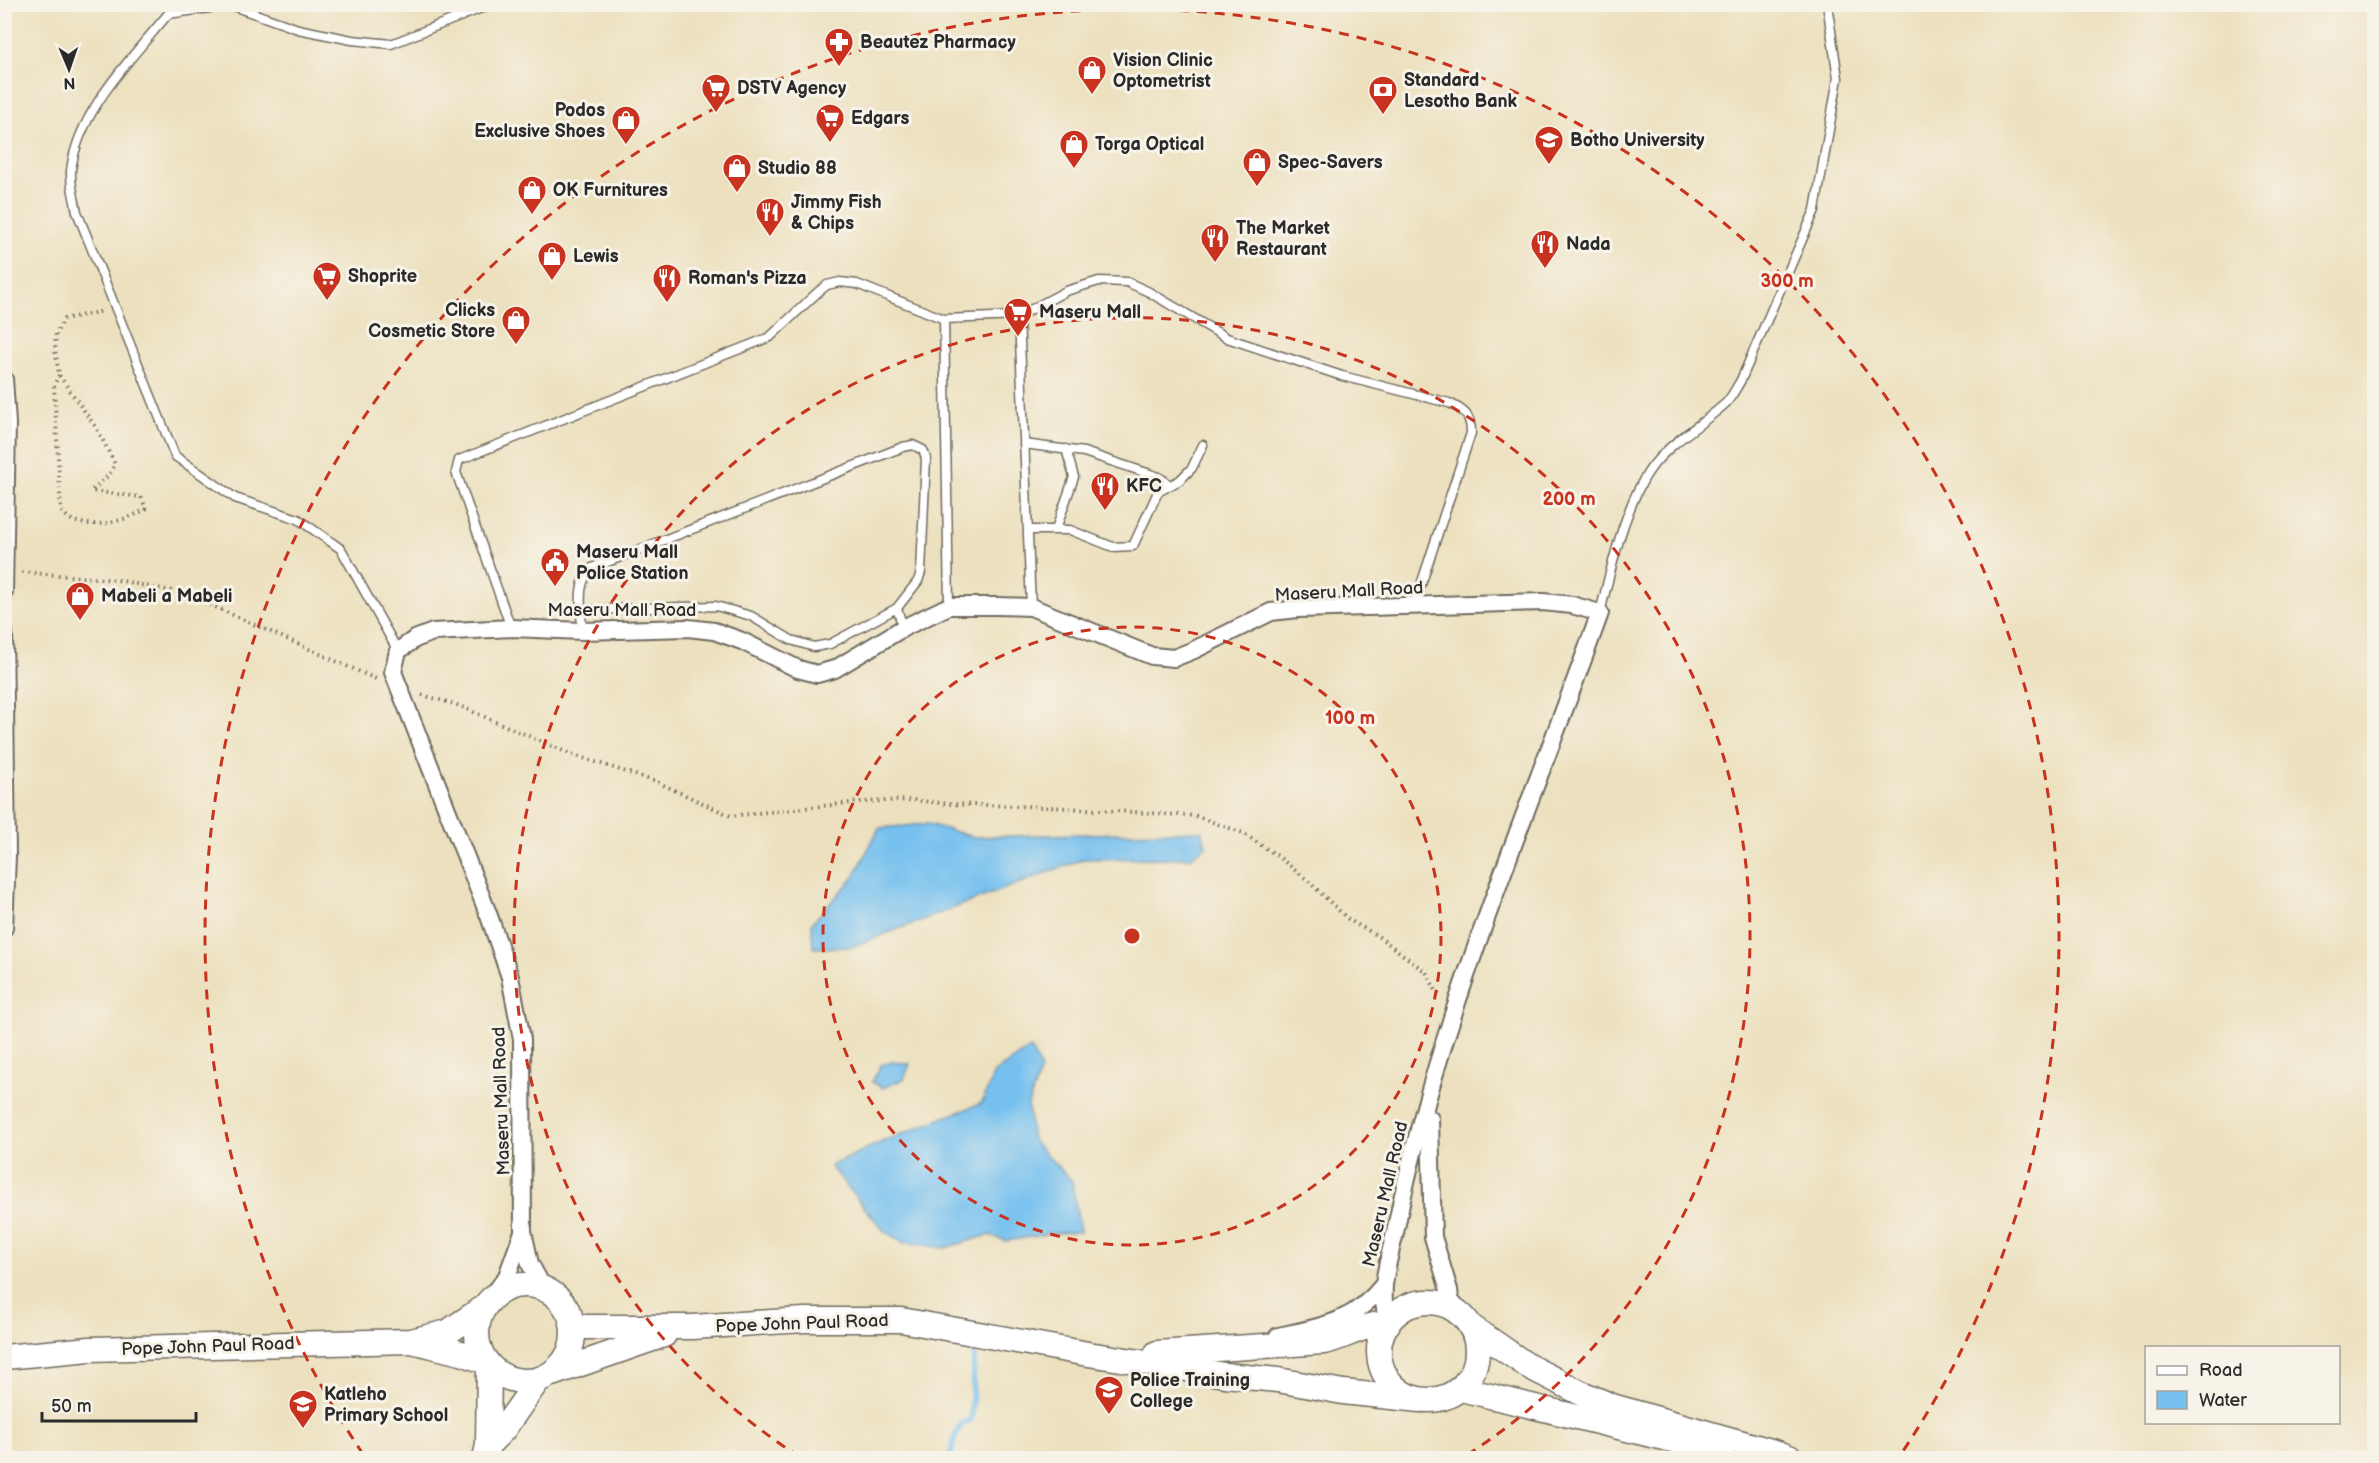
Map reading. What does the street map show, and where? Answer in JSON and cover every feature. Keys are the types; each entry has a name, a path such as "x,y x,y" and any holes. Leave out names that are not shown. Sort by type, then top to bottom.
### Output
{"main road":[{"path":"486,1452 544,1377 561,1366 569,1355 573,1341 574,1327 570,1312 550,1290 535,1285 520,1284 505,1288 487,1302 476,1330 480,1352 499,1374 525,1381 544,1377"},
{"name":"Pope John Paul Road","path":"4,1356 90,1349 411,1341 448,1332 487,1302"},
{"path":"1418,1303 1435,1303 1451,1308 1465,1318 1477,1344 1476,1364 1467,1382 1450,1396 1437,1400 1420,1400 1410,1397 1394,1387 1383,1371 1379,1351 1383,1332 1389,1322 1402,1310 1418,1303"},
{"name":"Pope John Paul Road","path":"574,1327 692,1327 804,1320 901,1320 1088,1354 1225,1375 1278,1380 1343,1392 1420,1400"},
{"name":"Pope John Paul Road","path":"1088,1354 1179,1353 1341,1339 1372,1325 1389,1322"},
{"path":"1470,1326 1528,1366 1612,1406 1791,1458"},
{"name":"Pope John Paul Road","path":"544,1377 641,1341 692,1327"},
{"name":"Pope John Paul Road","path":"411,1341 465,1354 488,1363"},
{"path":"486,1452 488,1363"},
{"path":"1461,1389 1747,1458"}],"street":[{"path":"4,379 7,423 4,592"},
{"name":"Maseru Mall Road","path":"550,1290 540,1282 530,1264 523,1232 522,1039 510,977 489,916 393,672 398,651 415,639 433,632 512,628 582,631 688,628 714,631 742,641 798,669 817,674 835,669 903,628 949,606 1031,608 1152,656 1174,658 1194,651 1271,612 1298,609 1543,602 1572,605 1600,613 1452,1019 1405,1184 1384,1284 1384,1310 1389,1322"},
{"path":"4,631 6,856 4,928"},
{"name":"Maseru Mall Road","path":"1435,1077 1429,1130 1433,1237 1449,1290 1451,1308"},
{"name":"Maseru Mall Road","path":"487,1302 507,1276 523,1232"},
{"path":"1259,1346 1269,1338 1330,1324 1353,1315 1373,1298 1384,1284"}],"lane":[{"path":"398,651 341,549 298,519 235,498 175,456 77,212 71,171 82,129 109,87 168,14 230,5 298,29 352,40 391,44 492,4"},
{"path":"1600,613 1617,549 1637,492 1654,464 1679,439 1727,402 1741,380 1815,210 1838,78 1827,4"},
{"path":"512,628 456,472 459,460 770,337 827,285 840,282 857,284 944,319 1019,316 1066,291 1099,281 1127,282 1149,291 1227,338 1342,376 1449,403 1464,410 1468,415 1471,433 1414,607"},
{"path":"1019,316 1031,608"},
{"path":"944,319 949,606"},
{"path":"1024,444 1084,452 1148,474 1170,485"},
{"path":"582,610 716,606 751,616 791,640 814,647 830,644 897,608 918,581 922,563 926,458 923,450 913,445 903,447 592,568 584,576 581,585 582,631"},
{"path":"1028,530 1070,530 1113,547 1133,546 1158,492 1180,480 1192,468 1203,445"},
{"path":"1056,529 1074,477 1066,449"},
{"path":"897,608 903,628"}],"path":[{"path":"58,375 97,429 115,464 109,475 92,491 141,497 146,508 131,518 95,524 72,520 61,511 54,385 58,375 55,350 56,333 64,320 116,309"},
{"path":"6,571 117,580 186,594 399,689 455,704 567,753 657,782 731,816 859,802 913,800 949,804 1051,807 1196,816 1243,833 1306,879 1349,920 1378,936 1426,972 1452,1019"}],"water":[{"path":"928,824 974,837 1202,831 1206,846 1190,858 1083,859 851,947 813,948 812,923 854,877 879,828"},
{"path":"1030,1048 1041,1069 1028,1105 1032,1140 1072,1181 1080,1232 1055,1233 1006,1241 989,1235 945,1248 902,1242 884,1231 830,1166 886,1140 982,1103 994,1073"},
{"path":"893,1062 910,1064 904,1079 883,1088 872,1082 881,1065"}],"waterway":[{"path":"950,1458 961,1423 971,1420 974,1356"}],"place":[{"name":"Beautez Pharmacy","path":"839,68"},
{"name":"Vision Clinic Optometrist","path":"1092,96"},
{"name":"DSTV Agency","path":"716,114"},
{"name":"Standard Lesotho Bank","path":"1383,116"},
{"name":"Edgars","path":"830,144"},
{"name":"Podos Exclusive Shoes","path":"626,146"},
{"name":"Botho University","path":"1549,166"},
{"name":"Torga Optical","path":"1074,170"},
{"name":"Spec-Savers","path":"1257,188"},
{"name":"Studio 88","path":"737,194"},
{"name":"OK Furnitures","path":"532,216"},
{"name":"Jimmy Fish & Chips","path":"770,238"},
{"name":"The Market Restaurant","path":"1215,264"},
{"name":"Nada","path":"1545,270"},
{"name":"Lewis","path":"552,282"},
{"name":"Shoprite","path":"327,302"},
{"name":"Roman's Pizza","path":"667,304"},
{"name":"Maseru Mall","path":"1018,338"},
{"name":"Clicks Cosmetic Store","path":"516,346"},
{"name":"KFC","path":"1105,512"},
{"name":"Maseru Mall Police Station","path":"555,588"},
{"name":"Mabeli a Mabeli","path":"80,622"},
{"name":"Police Training College","path":"1109,1416"},
{"name":"Katleho Primary School","path":"303,1430"}]}
